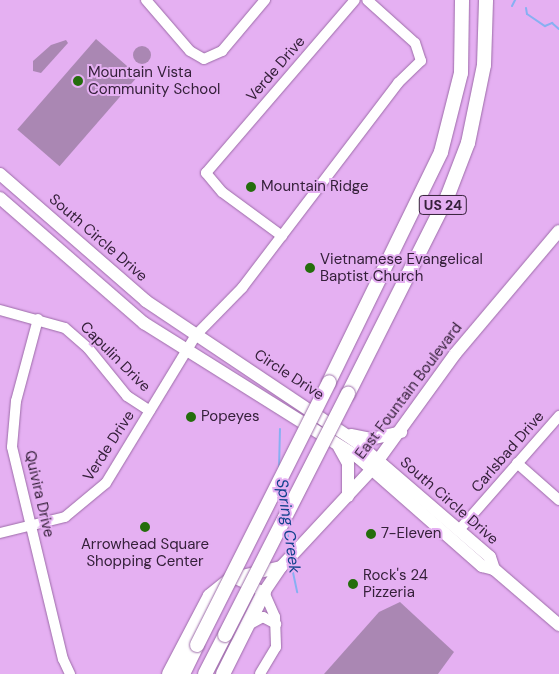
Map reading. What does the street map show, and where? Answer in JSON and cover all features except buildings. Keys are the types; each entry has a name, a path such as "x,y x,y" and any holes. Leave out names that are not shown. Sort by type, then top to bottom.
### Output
{"highway":[{"name":"US 24","path":"183,674 329,382 441,152 460,73 462,0"},
{"name":"US 24","path":"205,674 348,394 465,152 484,65 486,0"},
{"path":"169,674 210,596 233,578"},
{"path":"223,674 250,624 259,590"}],"main road":[{"name":"South Circle Drive","path":"0,174 132,290 178,323"},
{"name":"Circle Drive","path":"0,198 123,306 172,341 340,437"},
{"name":"East Fountain Boulevard","path":"259,590 277,567 303,548 375,465 401,432 455,354 559,231"},
{"name":"Circle Drive","path":"178,323 340,437 375,465"},
{"path":"348,496 348,463 340,437 371,439 401,432"},
{"name":"South Circle Drive","path":"375,465 459,530 490,557 494,569"},
{"name":"South Circle Drive","path":"375,465 482,566 494,569 559,625"},
{"name":"East Fountain Boulevard","path":"233,578 277,567"}],"street":[{"path":"146,0 190,51 204,59 222,50 262,1"},
{"name":"Verde Drive","path":"282,236 222,192 206,173 355,0"},
{"name":"Verde Drive","path":"0,533 65,516 88,501 106,483 196,335 242,288 398,83 421,61 415,43 367,0"},
{"name":"Capulin Drive","path":"0,310 65,328 88,348 127,396 150,411"},
{"name":"Quivira Drive","path":"38,319 12,431 31,526 62,659 70,674"},
{"name":"Carlsbad Drive","path":"459,530 559,416"},
{"path":"517,463 559,500"},
{"path":"233,578 259,590 276,624 276,646 260,674"},
{"path":"250,624 263,617 276,624"}],"shaded area":[{"path":"96,39 138,76 60,166 17,130"},
{"path":"66,40 68,43 41,73 33,71 33,61 51,45"},
{"path":"142,46 148,49 151,55 148,61 142,64 136,61 133,55 136,49"},
{"path":"400,602 454,652 438,674 324,674 379,612"}],"waterway":[{"name":"Spring Creek","path":"512,6 515,0"},
{"path":"526,8 527,14 545,26 552,23 559,29"},
{"name":"Spring Creek","path":"279,469 280,429"},
{"name":"Spring Creek","path":"281,491 283,509"},
{"name":"Spring Creek","path":"287,528 290,551"},
{"name":"Spring Creek","path":"291,563 297,592"}],"place":[{"name":"Mountain Vista Community School","path":"78,81"},
{"name":"Mountain Ridge","path":"251,187"},
{"name":"Vietnamese Evangelical Baptist Church","path":"310,268"},
{"name":"Popeyes","path":"191,417"},
{"name":"Arrowhead Square Shopping Center","path":"145,527"},
{"name":"7-Eleven","path":"371,534"},
{"name":"Rock's 24 Pizzeria","path":"353,584"}]}
